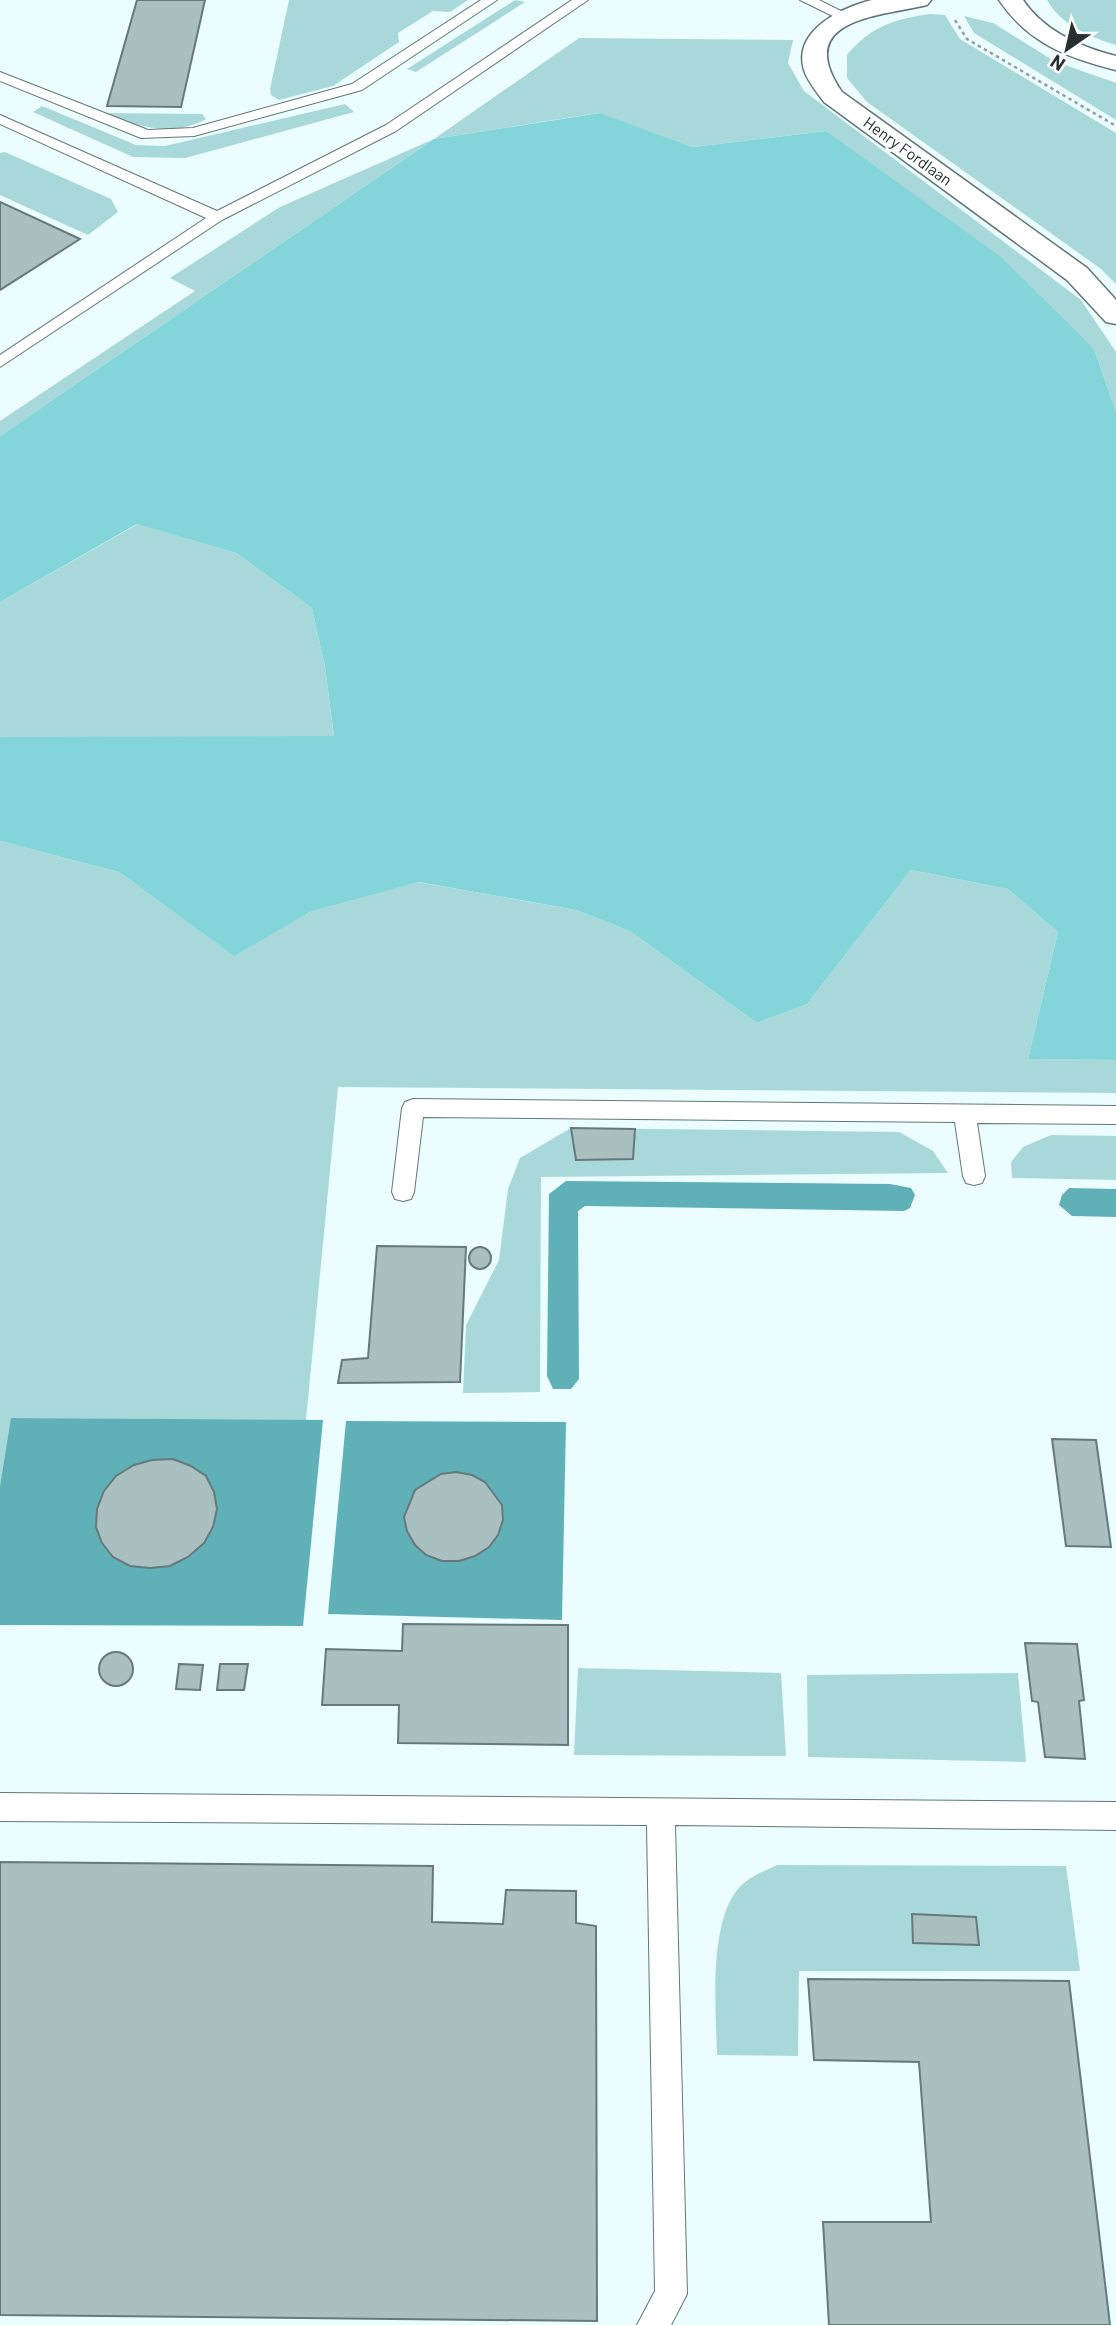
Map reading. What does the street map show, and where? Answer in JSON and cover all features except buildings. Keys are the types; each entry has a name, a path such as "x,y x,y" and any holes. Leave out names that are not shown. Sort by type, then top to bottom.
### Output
{"street":[{"name":"Henry Fordlaan","path":"919,0 869,7 844,16 823,34 814,54 817,72 833,97 1077,274 1116,316"},
{"path":"1011,0 1031,25 1050,38 1074,50 1116,64"}],"lane":[{"path":"0,76 146,135 194,132 356,87 490,0"},
{"path":"0,362 217,217 391,128 581,0"},
{"path":"807,0 844,16"},
{"path":"1,121 217,217"},
{"path":"402,1192 413,1108 1116,1115"},
{"path":"965,1114 974,1176"},
{"path":"0,1807 1116,1816"},
{"path":"653,2325 671,2294 661,1811"}],"shaded area":[{"path":"289,0 468,0 450,12 433,11 398,33 399,42 333,86 279,100 271,95 270,89"},
{"path":"515,0 525,2 416,72 407,69"},
{"path":"1047,0 1116,0 1116,45 1086,34 1068,23"},
{"path":"930,14 945,15 960,39 1116,133 1116,284 1101,269 867,102 847,78 847,55 865,37 894,22"},
{"path":"964,16 993,23 1054,61 1116,83 1116,120 974,33"},
{"path":"579,38 793,40 788,63 804,91 1081,300 1116,352 1116,412 1094,349 826,131 693,147 599,113 434,139"},
{"path":"345,104 354,112 185,158 133,157 33,112 42,106 136,145 165,146"},
{"path":"102,113 202,114 206,119 193,125 167,129 140,126"},
{"path":"600,113 693,147 826,131 1001,257 1094,349 1116,412 1116,1060 1028,1059 1058,932 1008,889 911,870 807,1004 757,1023 630,931 576,910 419,882 310,912 234,956 119,872 0,841 0,737 334,736 325,667 312,608 236,553 137,524 0,602 0,436 434,139"},
{"path":"434,139 0,436 0,421 195,291 170,278 280,207"},
{"path":"5,152 111,199 118,212 88,235 0,195 0,153"},
{"path":"138,524 236,553 312,608 325,667 334,737 0,737 0,602"},
{"path":"0,841 119,872 233,955 310,912 418,882 576,910 630,931 757,1023 807,1004 911,870 1008,889 1058,932 1028,1059 1116,1060 1116,1093 338,1087 306,1420 12,1418 0,1486"},
{"path":"571,1128 899,1132 933,1151 948,1173 541,1177 540,1392 463,1393 466,1325 499,1260 508,1189 520,1158"},
{"path":"1051,1135 1116,1136 1116,1180 1012,1178 1011,1162 1023,1147"},
{"path":"566,1181 890,1184 911,1188 915,1195 910,1208 904,1211 585,1206 578,1211 579,1379 571,1389 553,1389 547,1376 549,1194"},
{"path":"1069,1188 1116,1189 1116,1217 1072,1216 1059,1205 1062,1195"},
{"path":"11,1418 323,1420 303,1626 0,1625 0,1486"},
{"path":"346,1421 566,1422 562,1620 328,1614"},
{"path":"578,1668 781,1673 786,1756 574,1755"},
{"path":"1018,1673 1026,1762 808,1757 807,1675"},
{"path":"777,1865 1066,1866 1080,1971 799,1971 798,2056 717,2055 716,1964 724,1916 732,1897 744,1883"}]}
